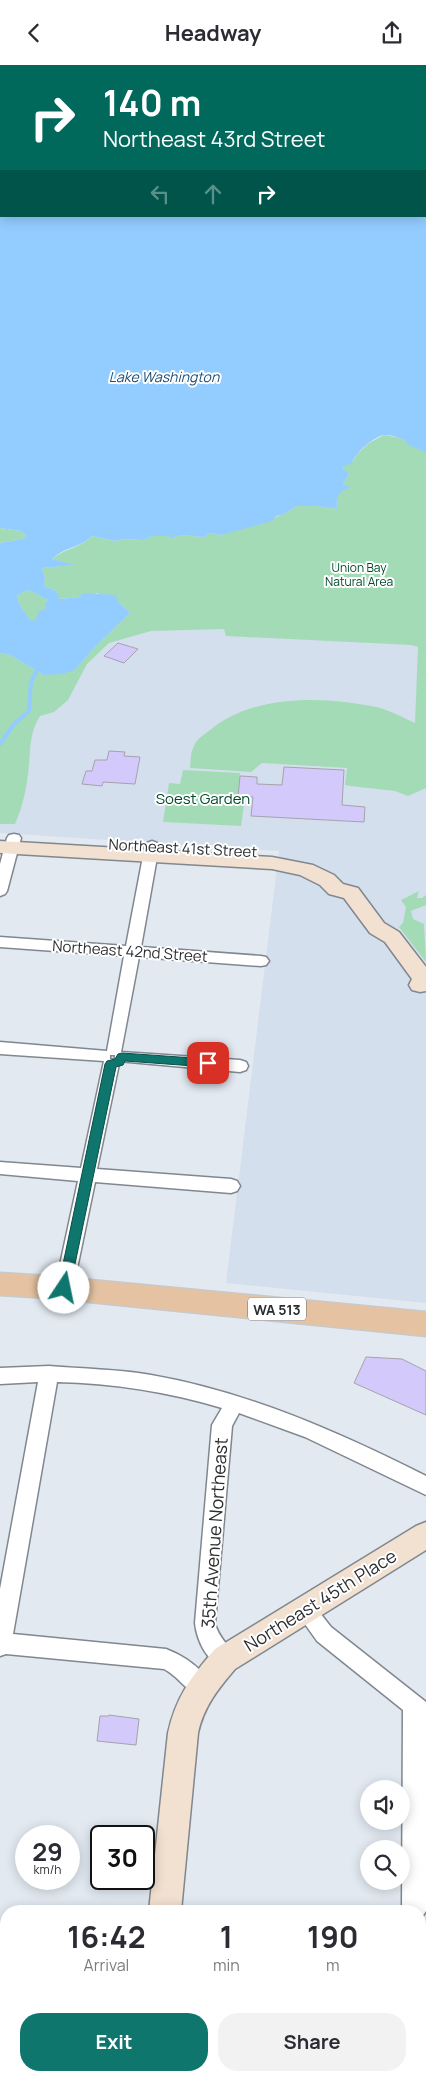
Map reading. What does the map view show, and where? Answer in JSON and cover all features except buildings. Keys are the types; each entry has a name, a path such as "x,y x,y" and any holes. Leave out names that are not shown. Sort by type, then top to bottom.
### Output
{"main road":[{"name":"WA 513","path":"0,1284 64,1288 426,1324"}],"street":[{"name":"Northeast 41st Street","path":"7,842 151,851 285,864 318,874 336,889 356,900 377,928 377,938 411,983 423,989"},
{"path":"0,891 7,842"},
{"path":"64,1288 112,1057 151,851"},
{"name":"Northeast 42nd Street","path":"0,942 261,961"},
{"path":"0,1047 240,1066"},
{"path":"0,1168 231,1186"},
{"path":"49,1374 0,1644 166,1659 178,1665 214,1671 188,1715 183,1733 166,1905"},
{"path":"0,1376 49,1374 110,1377 200,1393 234,1403 316,1434 426,1486"},
{"name":"35th Avenue Northeast","path":"214,1671 205,1623 222,1425 234,1403"},
{"name":"Northeast 45th Place","path":"214,1671 306,1610 426,1535"},
{"path":"306,1610 324,1633 420,1710 420,1766 414,1905"}],"shaded area":[{"path":"426,440 426,1303 226,1283 279,851 0,833 0,586"}],"green space":[{"name":"Union Bay Natural Area","path":"384,435 401,438 426,453 426,788 408,796 395,791 345,785 347,768 262,763 251,772 190,768 191,754 201,737 228,718 268,704 312,700 355,703 381,708 415,723 418,647 411,645 226,636 224,629 151,631 109,643 87,664 68,700 54,712 40,716 33,730 22,806 15,824 0,824 0,653 10,655 44,675 75,670 93,649 130,613 118,602 97,593 92,595 82,593 80,597 59,599 56,591 44,586 45,578 42,568 71,565 52,559 62,552 83,543 92,536 115,541 123,539 144,540 152,536 168,536 172,538 181,535 204,537 210,533 221,535 282,515 297,506 318,506 338,509 336,498 342,490 350,487 343,484 349,474 342,467 353,461 357,454 369,443"},
{"path":"0,528 21,531 26,536 24,539 0,543"},
{"path":"29,590 48,600 46,609 35,621 30,621 19,604 17,595"},
{"name":"Soest Garden","path":"183,770 240,773 238,796 245,797 241,826 163,822 169,783 180,784"},
{"path":"419,891 417,898 422,898 426,895 426,905 411,911 413,919 424,924 426,962 399,927 403,923 406,907 401,900"}],"water":[{"name":"Lake Washington","path":"0,217 426,217 426,453 407,444 405,440 396,437 385,435 376,438 361,450 352,463 342,467 349,474 343,484 351,487 343,490 338,495 338,509 318,506 297,506 282,515 276,516 272,521 221,535 210,533 204,537 181,535 172,538 168,536 152,536 144,540 123,539 115,541 92,536 57,555 52,559 74,565 42,568 45,578 44,586 56,591 60,599 80,597 82,593 116,595 118,602 130,613 93,649 75,670 62,674 44,675 10,655 0,653 0,543 23,539 26,536 21,531 0,528","holes":["29,590 48,600 45,604 46,609 39,611 35,621 30,620 19,604 17,595"]}],"waterway":[{"path":"0,744 14,724 29,711 31,682 39,666"}],"route":[{"path":"64,1288 111,1064 119,1062 122,1057 208,1063"}]}
